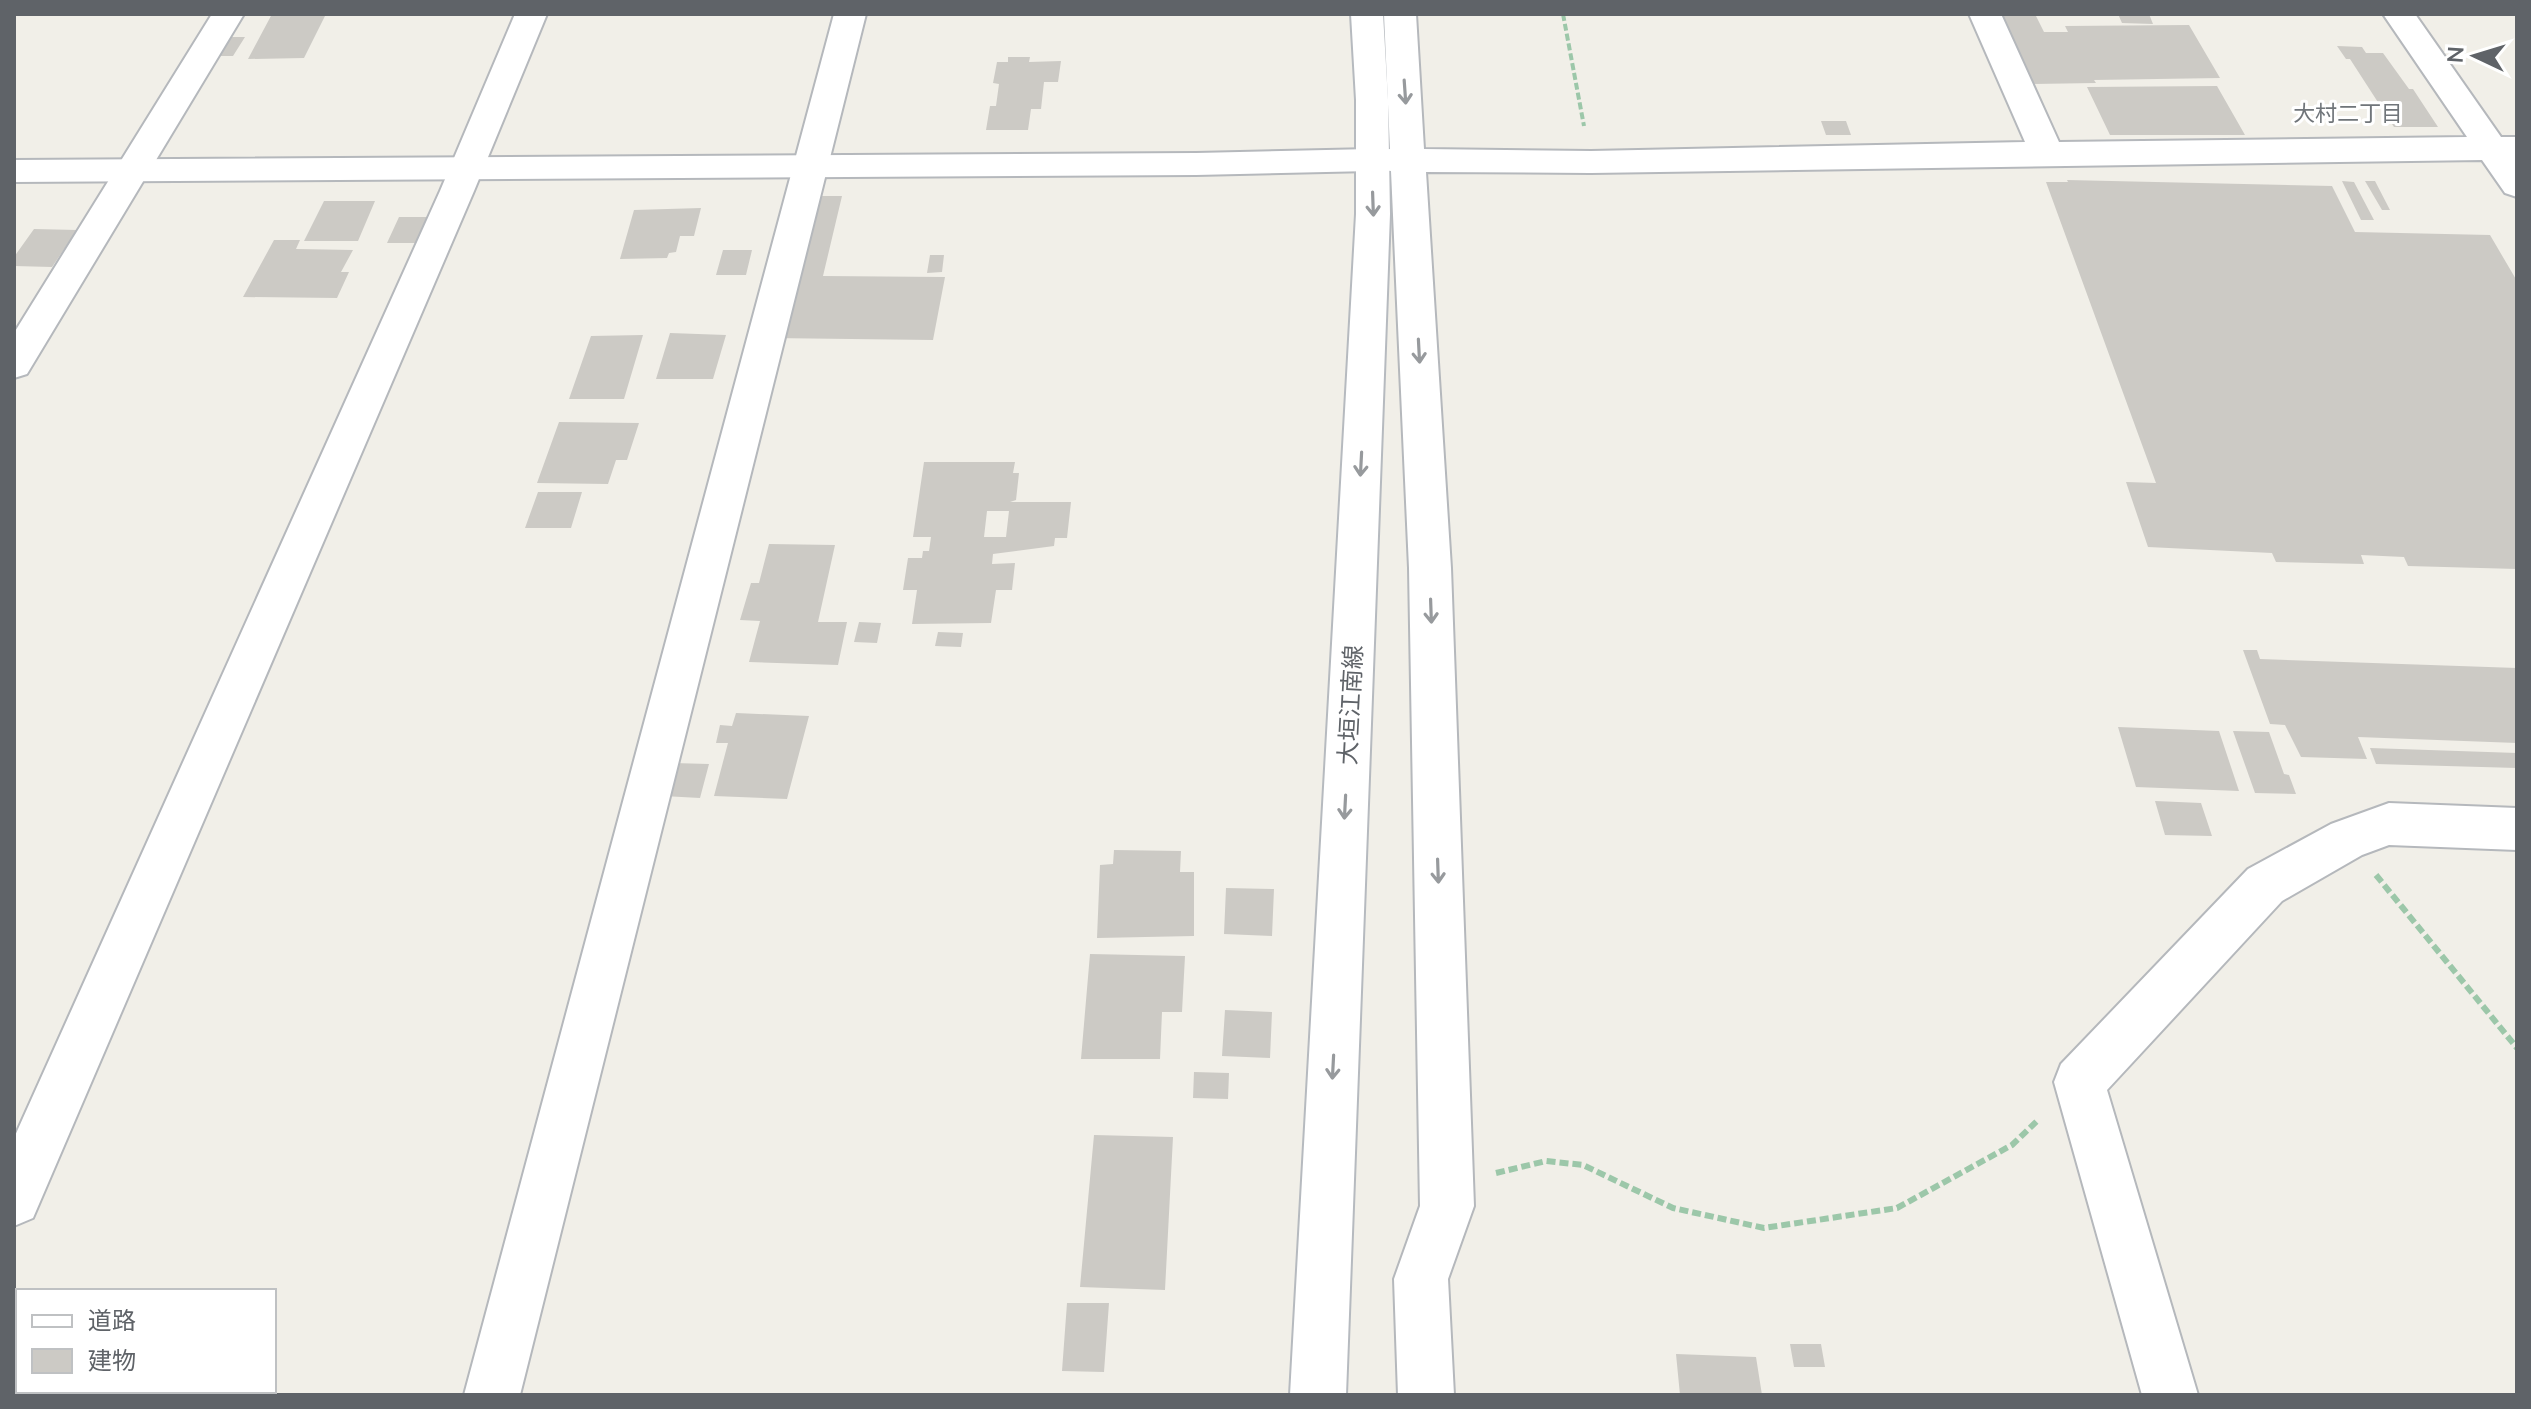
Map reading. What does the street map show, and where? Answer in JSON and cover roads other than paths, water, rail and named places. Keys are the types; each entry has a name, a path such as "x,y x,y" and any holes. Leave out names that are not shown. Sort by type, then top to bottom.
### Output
{"street":[{"path":"14,364 228,14"},
{"path":"14,1199 468,166 531,14"},
{"path":"492,1395 850,14"},
{"name":"大垣江南線","path":"1309,1392 1372,230 1390,160 1372,100 1367,14"},
{"path":"1400,14 1390,160 1430,568 1447,1185 1447,1206 1421,1279 1426,1395"},
{"path":"1985,14 2047,153"},
{"path":"2399,14 2504,149 2517,185"},
{"path":"14,171 1390,160 1591,162 2047,153 2504,149"},
{"path":"2170,1395 2079,1082 2265,885 2347,839 2389,824 2517,829"}],"district":[{"name":"大村二丁目","path":"2348,113"}]}
